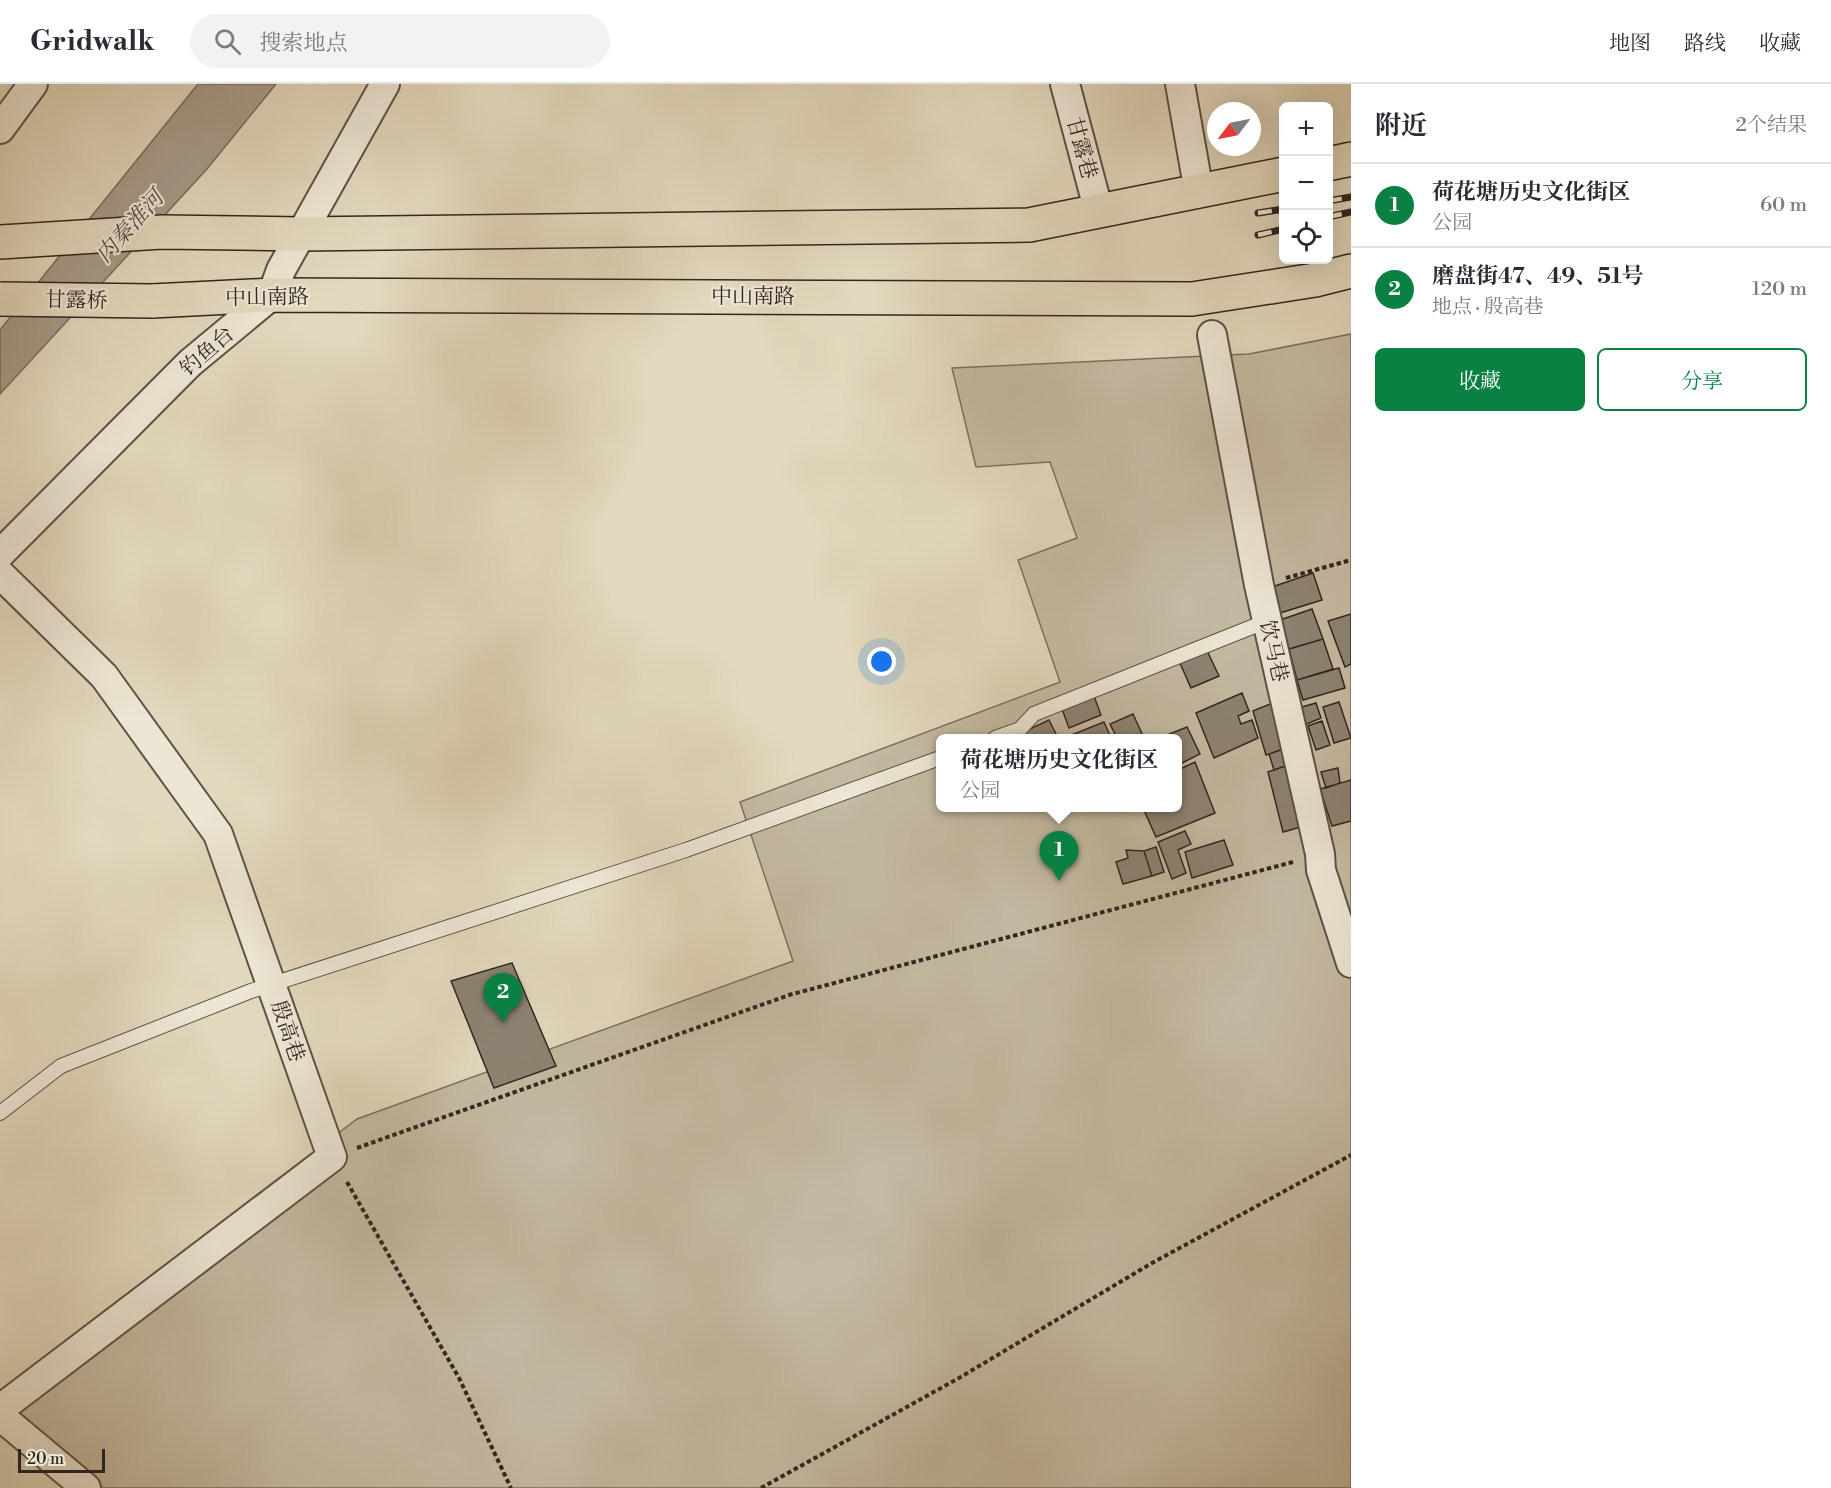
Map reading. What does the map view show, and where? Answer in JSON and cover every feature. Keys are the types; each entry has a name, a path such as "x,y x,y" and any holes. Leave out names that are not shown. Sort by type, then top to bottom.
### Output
{"main road":[{"path":"0,242 162,232"},
{"name":"中山南路","path":"152,301 272,295 1192,299 1315,280 1351,271"},
{"name":"甘露桥","path":"0,299 152,301"}],"street":[{"path":"0,129 33,84"},
{"name":"钓鱼台","path":"0,554 190,363 272,295 281,270 385,84"},
{"name":"甘露巷","path":"1065,84 1099,212"},
{"path":"1180,84 1200,192"},
{"name":"饮马巷","path":"1212,335 1259,585 1320,855 1321,870 1351,963"},
{"name":"殷高巷","path":"0,574 104,676 218,834 332,1157"},
{"path":"0,1409 332,1157"},
{"path":"0,1416 86,1488"}],"lane":[{"path":"1333,163 1351,159"},
{"path":"162,232 301,234 1029,225 1279,175"},
{"path":"1006,734 1020,729 1034,714 1267,621"},
{"path":"0,1113 61,1066 271,984 686,850 936,759"}],"path":[{"path":"1259,585 1351,560"},
{"path":"511,1488 459,1378 332,1157 789,995 1320,855"},
{"path":"761,1488 959,1378 1152,1263 1351,1155"}],"shaded area":[{"path":"1351,334 1351,1488 94,1488 0,1392 357,1119 793,961 740,802 1060,682 1018,560 1077,538 1050,462 976,467 952,368 1249,354"}],"water":[{"name":"内秦淮河","path":"198,84 276,84 207,169 0,394 0,330"}],"building":[{"path":"1313,573 1322,600 1280,613 1272,587"},
{"path":"1312,609 1323,639 1289,649 1280,620"},
{"path":"1351,614 1351,664 1345,667 1328,621"},
{"path":"1323,639 1333,669 1297,680 1289,649"},
{"path":"1202,640 1219,676 1191,688 1175,652"},
{"path":"1339,668 1345,688 1303,700 1297,680"},
{"path":"1242,693 1249,711 1238,716 1241,724 1252,720 1258,738 1214,758 1196,713"},
{"path":"1094,696 1101,715 1069,728 1062,709"},
{"path":"1280,700 1292,746 1266,755 1253,711"},
{"path":"1339,702 1351,738 1334,743 1323,707"},
{"path":"1316,703 1321,718 1300,727 1295,709"},
{"path":"1133,714 1142,734 1115,734 1110,724"},
{"path":"1049,720 1056,734 1019,734"},
{"path":"1322,721 1330,745 1316,750 1308,726"},
{"path":"1104,722 1109,734 1074,734"},
{"path":"1187,727 1200,754 1182,763 1182,734 1170,734"},
{"path":"1292,746 1294,763 1274,770 1269,754"},
{"path":"1195,762 1215,813 1156,837 1145,812 1182,812 1182,768"},
{"path":"1294,763 1308,825 1283,832 1268,772"},
{"path":"1338,768 1340,783 1326,788 1321,772"},
{"path":"1351,780 1351,821 1332,826 1320,789"},
{"path":"1185,831 1191,844 1178,850 1186,873 1172,879 1158,842"},
{"path":"1224,840 1233,865 1192,878 1185,852"},
{"path":"1156,847 1164,872 1152,876 1144,851"},
{"path":"1126,850 1144,851 1152,876 1123,884 1116,862 1128,858"},
{"path":"512,963 556,1066 494,1088 451,981"}],"railway":[{"path":"1333,200 1351,197"},
{"path":"1258,213 1279,210"},
{"path":"1333,216 1351,212"},
{"path":"1258,235 1279,230"}],"place":[{"name":"荷花塘历史文化街区","path":"1059,881"},
{"name":"磨盘街47、49、51号","path":"503,1023"}]}
